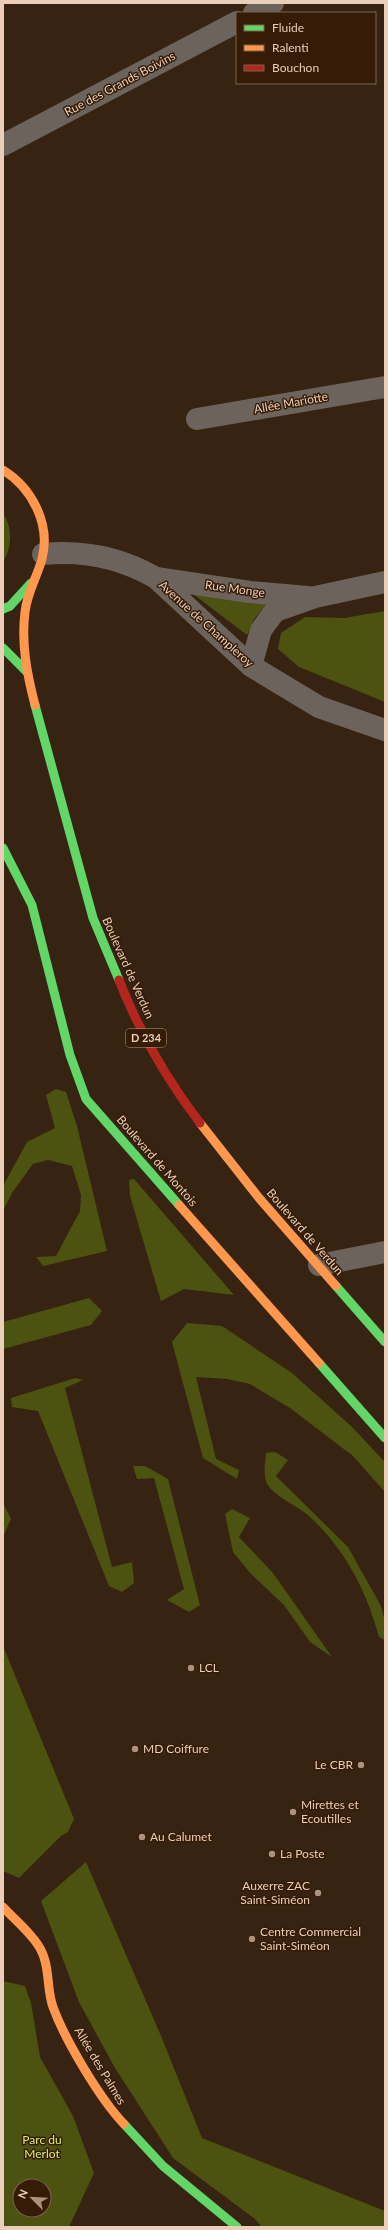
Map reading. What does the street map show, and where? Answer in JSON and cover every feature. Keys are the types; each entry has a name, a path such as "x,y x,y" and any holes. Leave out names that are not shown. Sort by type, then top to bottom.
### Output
{"street":[{"path":"256,12 272,3"},
{"name":"Rue des Grands Boivins","path":"3,146 236,23"},
{"name":"Allée Mariotte","path":"197,419 385,387"},
{"path":"3,470 11,475 32,496 42,522 43,554 33,581 10,606 3,609"},
{"name":"Avenue de Champleroy","path":"43,554 62,552 86,553 105,557 142,570 156,578 252,666 319,707 385,730"},
{"name":"Rue Monge","path":"156,578 250,592 315,597"},
{"name":"D 234","path":"26,671 24,644 26,603 33,581"},
{"name":"Rue Monge","path":"252,666 261,630 275,611 315,597 385,582"},
{"name":"D 234","path":"3,648 26,671"},
{"name":"Boulevard de Verdun","path":"26,671 93,918 132,1013 180,1097 259,1198 385,1342"},
{"name":"Boulevard de Montois","path":"3,848 32,905 70,1055 86,1099 385,1438"},
{"path":"319,1266 385,1252"},
{"name":"Allée des Palmes","path":"3,1907 39,1946 49,1975 52,2006 75,2052 111,2111 163,2166 236,2227"}],"green space":[{"path":"3,514 10,531 10,544 3,562"},
{"path":"189,591 270,601 254,619 247,635"},
{"path":"385,611 385,702 299,667 278,649 281,633 305,617 344,618"},
{"path":"56,1089 66,1092 77,1126 107,1251 43,1266 36,1257 56,1256 80,1211 81,1195 72,1166 48,1160 33,1164 12,1193 3,1211 3,1186 27,1142 55,1128 46,1095"},
{"path":"134,1179 234,1295 184,1289 161,1301 130,1196 129,1180"},
{"path":"89,1298 102,1311 91,1325 3,1349 3,1322"},
{"path":"187,1323 222,1326 292,1373 351,1426 385,1462 385,1492 353,1456 290,1408 250,1384 227,1379 196,1377 216,1459 239,1470 237,1479 203,1458 172,1342"},
{"path":"75,1378 83,1380 65,1388 112,1567 132,1562 134,1583 122,1592 109,1586 38,1411 12,1407 11,1398"},
{"path":"275,1452 288,1460 276,1476 348,1547 381,1606 385,1622 385,1640 379,1637 361,1588 344,1557 334,1543 323,1529 310,1517 279,1496 267,1484 265,1472 266,1453"},
{"path":"133,1466 145,1466 168,1479 200,1605 189,1612 167,1600 184,1589 154,1478 137,1479"},
{"path":"3,1503 11,1519 3,1537"},
{"path":"232,1509 250,1518 239,1537 273,1573 332,1657 310,1642 284,1605 251,1574 233,1552 225,1514"},
{"path":"3,1646 74,1819 68,1832 61,1836 19,1878 3,1871"},
{"path":"86,1862 161,2036 202,2138 385,2211 385,2227 262,2227 255,2219 173,2158 115,2068 79,2002 41,1901"},
{"name":"Parc du Merlot","path":"3,1981 25,1986 31,2003 40,2057 73,2116 94,2173 69,2227 3,2227"}],"traffic: fast":[{"path":"3,609 10,606 31,583"},
{"path":"3,648 26,671"},
{"path":"35,705 93,918 119,980"},
{"path":"3,848 32,905 70,1055 86,1099 179,1205"},
{"path":"336,1286 385,1342"},
{"path":"319,1363 385,1438"},
{"path":"124,2124 163,2166 237,2227"}],"traffic: slow":[{"path":"3,470 23,487 30,497 37,508 44,533 42,559 26,605 24,624 24,647 35,705"},
{"path":"200,1123 259,1198 336,1286"},
{"path":"179,1205 319,1363"},
{"path":"3,1907 26,1930 42,1952 47,1968 51,2000 66,2036 94,2085 104,2100 124,2124"}],"traffic: jam":[{"path":"119,980 135,1018 165,1072 200,1123"}],"place":[{"name":"LCL","path":"191,1668"},
{"name":"MD Coiffure","path":"135,1749"},
{"name":"Le CBR","path":"361,1765"},
{"name":"Mirettes et Ecoutilles","path":"293,1812"},
{"name":"Au Calumet","path":"142,1837"},
{"name":"La Poste","path":"272,1854"},
{"name":"Auxerre ZAC Saint-Siméon","path":"318,1893"},
{"name":"Centre Commercial Saint-Siméon","path":"252,1939"}]}
